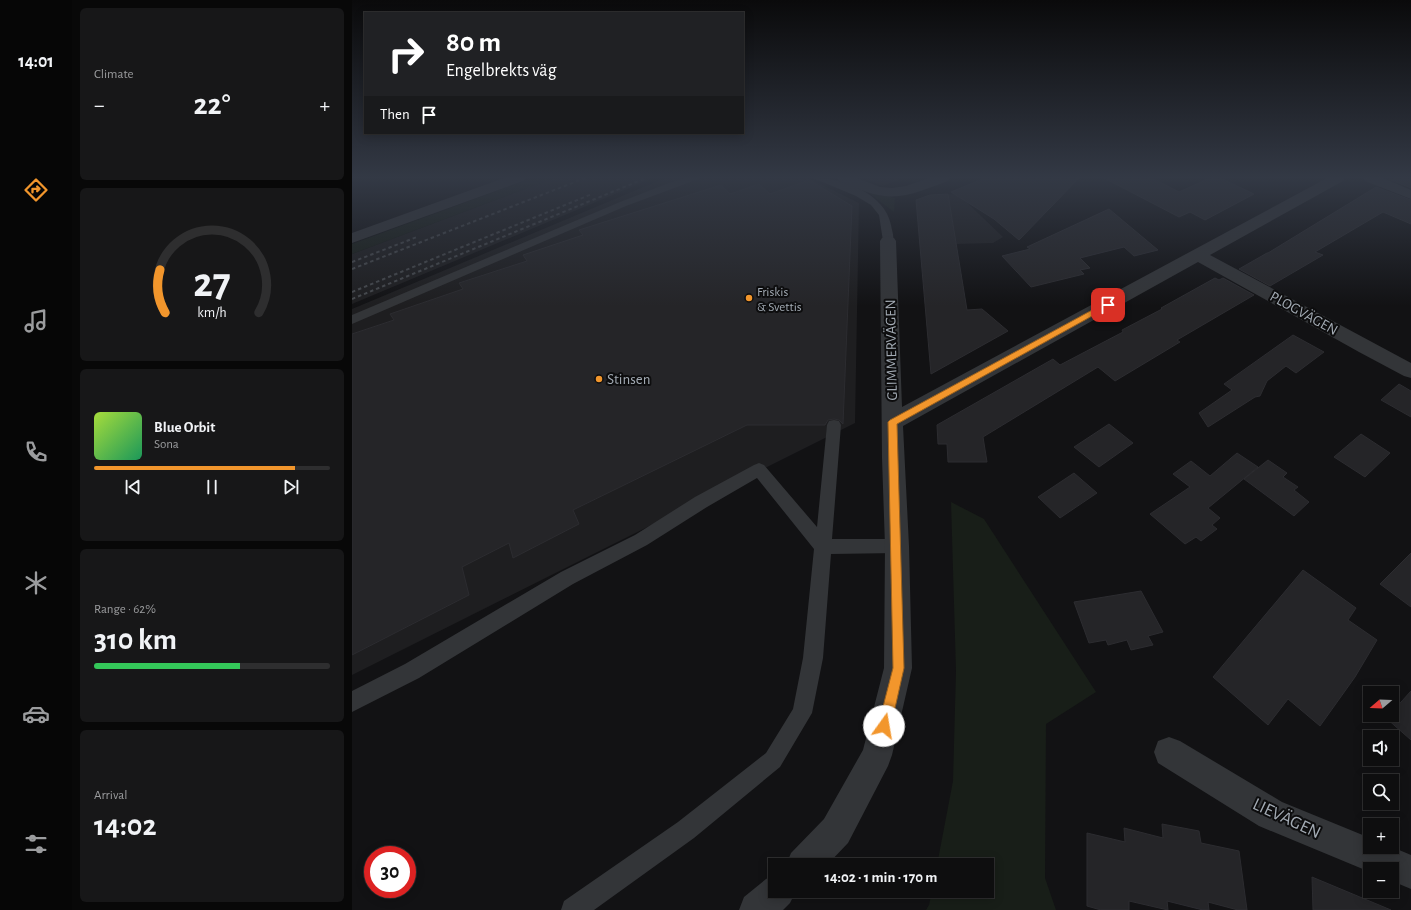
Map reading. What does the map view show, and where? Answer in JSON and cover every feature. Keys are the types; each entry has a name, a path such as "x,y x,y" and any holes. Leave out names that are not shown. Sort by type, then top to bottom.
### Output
{"street":[{"path":"352,238 401,220"},
{"path":"893,422 1029,349 1261,220"},
{"name":"GLIMMERVÄGEN","path":"810,858 836,830 878,755 898,668 897,546 888,241"},
{"name":"PLOGVÄGEN","path":"1198,255 1411,371"},
{"name":"LIEVÄGEN","path":"1169,752 1271,814 1411,872"},
{"path":"757,910 770,898"}],"lane":[{"path":"352,320 585,220"},
{"path":"884,220 888,241"},
{"path":"573,910 686,830 773,760 802,713 813,658 834,425"},
{"path":"352,702 412,671 567,578 641,540 701,502 758,469 822,547"},
{"path":"822,547 897,546"}],"shaded area":[{"path":"416,220 441,220 352,254 352,244"},
{"path":"441,220 552,220 352,304 352,254"},
{"name":"Stinsen","path":"564,220 859,220 855,423 352,675 352,309"},
{"path":"918,220 986,220 1003,237 993,243 920,245"},
{"path":"951,502 984,519 1096,692 1046,724 1045,878 1056,910 926,910 930,898 994,898 994,858 938,858 953,781 956,671"}],"building":[{"name":"Stinsen","path":"609,220 851,220 843,424 839,420 834,419 828,420 825,425 747,425 573,510 579,524 513,558 509,543 462,567 469,595 352,655 352,334 394,320 390,314 463,289 459,283 527,261 523,255 583,235 579,230"},
{"path":"918,220 952,220 967,310 982,309 1008,331 931,374"},
{"path":"996,220 1038,220 1019,240"},
{"path":"1084,220 1123,220 1158,250 1134,256 1124,247 1080,258 1090,268 1080,270 1084,274 1031,287 1002,256 1030,249 1027,247"},
{"path":"1321,220 1369,220 1315,252 1323,255 1270,286 1239,269"},
{"path":"1403,220 1411,220 1411,224"},
{"path":"1215,278 1219,280 1223,278 1254,295 1177,340 1180,342 1115,381 1098,367 983,437 987,462 948,462 947,444 938,444 937,425 1053,359 1060,365 1123,332 1122,330"},
{"path":"1293,335 1324,352 1296,373 1286,366 1267,381 1260,396 1255,397 1208,427 1199,413 1232,390 1224,384"},
{"path":"1399,384 1411,391 1411,417 1381,400"},
{"path":"1109,424 1133,443 1099,467 1074,447"},
{"path":"1361,434 1390,453 1365,477 1334,457"},
{"path":"1237,453 1258,467 1208,508 1220,518 1212,525 1217,529 1201,541 1196,537 1185,544 1150,514 1190,487 1173,474 1191,461 1210,476"},
{"path":"1268,460 1287,473 1283,477 1298,487 1294,490 1309,502 1294,516 1244,479"},
{"path":"1074,473 1097,493 1060,518 1038,497"},
{"path":"1411,553 1411,607 1380,584"},
{"path":"1303,570 1356,608 1348,620 1377,640 1355,677 1320,726 1288,699 1268,725 1213,677"},
{"path":"1141,591 1163,632 1148,636 1153,645 1131,650 1127,640 1108,645 1106,640 1089,643 1074,602"},
{"path":"1411,691 1411,740 1391,722 1399,722 1399,704"},
{"path":"1162,824 1199,831 1201,843 1239,851 1247,910 1238,910 1208,902 1209,910 1203,910 1167,901 1168,910 1129,901 1129,910 1101,910 1087,906 1087,833 1125,842 1124,828 1163,838"},
{"path":"1312,877 1391,910 1313,910"}],"railway":[{"path":"352,269 476,220"},
{"path":"352,292 527,220"},
{"path":"352,299 543,220"},
{"path":"352,262 417,237"}],"place":[{"name":"Friskis & Svettis","path":"749,298"},
{"name":"Stinsen","path":"599,379"}],"route":[{"path":"884,726 898,668 897,546 893,422 1026,351 1108,305"}]}
